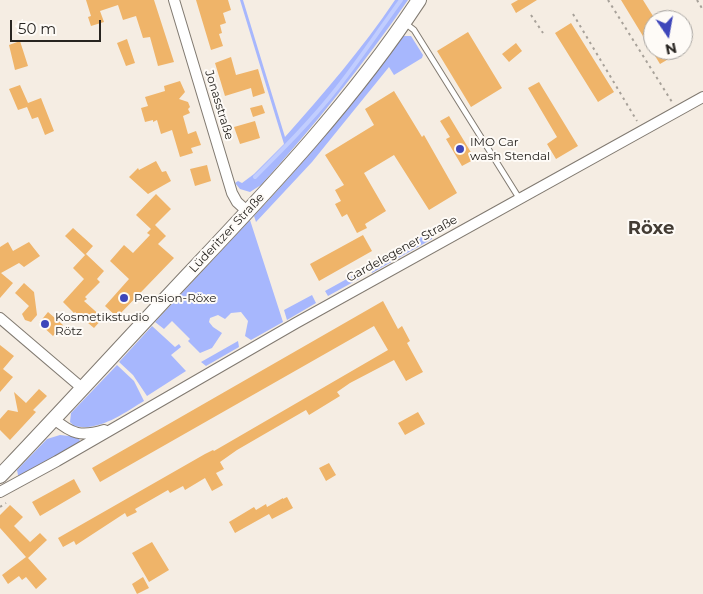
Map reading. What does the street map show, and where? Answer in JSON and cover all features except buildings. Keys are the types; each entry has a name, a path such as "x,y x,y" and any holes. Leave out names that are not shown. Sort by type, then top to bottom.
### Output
{"main road":[{"name":"Lüderitzer Straße","path":"0,476 248,212 323,128 377,61 419,0"}],"street":[{"name":"Jonasstraße","path":"174,0 232,193 236,202 248,212"},
{"name":"Gardelegener Straße","path":"0,492 296,322 703,97"},
{"path":"0,318 82,388"},
{"name":"Gardelegener Straße","path":"54,419 73,433 87,433 114,427"}],"lane":[{"path":"405,22 414,30 518,198"}],"path":[{"path":"608,0 677,111"},
{"path":"697,0 703,10"},
{"path":"573,14 642,130"},
{"path":"532,15 542,33"}],"shaded area":[{"path":"240,0 243,0 285,137 356,53 395,0 408,0 356,72 319,118 261,185 250,192 240,189 235,183 238,181 242,183 254,174 284,144"},
{"path":"403,36 411,36 423,55 422,58 394,75 389,67 312,162 256,222 254,216 332,129"},
{"path":"250,220 283,322 251,340 245,336 248,321 241,312 231,313 225,319 218,315 210,318 209,322 222,333 212,348 200,353 188,341 190,339 172,321 164,329 155,322"},
{"path":"431,231 432,239 372,273 368,267"},
{"path":"363,270 366,275 328,296 325,291"},
{"path":"312,295 316,303 287,320 284,310"},
{"path":"152,326 175,347 179,344 181,347 171,355 186,371 147,396 133,375 119,362"},
{"path":"238,341 239,347 206,366 201,362"},
{"path":"117,365 134,381 144,401 120,416 102,424 83,427 74,426 70,422 71,413"},
{"path":"60,435 78,437 80,441 20,476 18,475 17,470 47,439"}],"waterway":[{"path":"255,177 328,99 401,0"}],"place":[{"name":"IMO Car wash Stendal","path":"460,149"},
{"name":"Pension-Röxe","path":"124,298"},
{"name":"Kosmetikstudio Rötz","path":"45,324"}],"district":[{"name":"Röxe","path":"651,229"}]}
